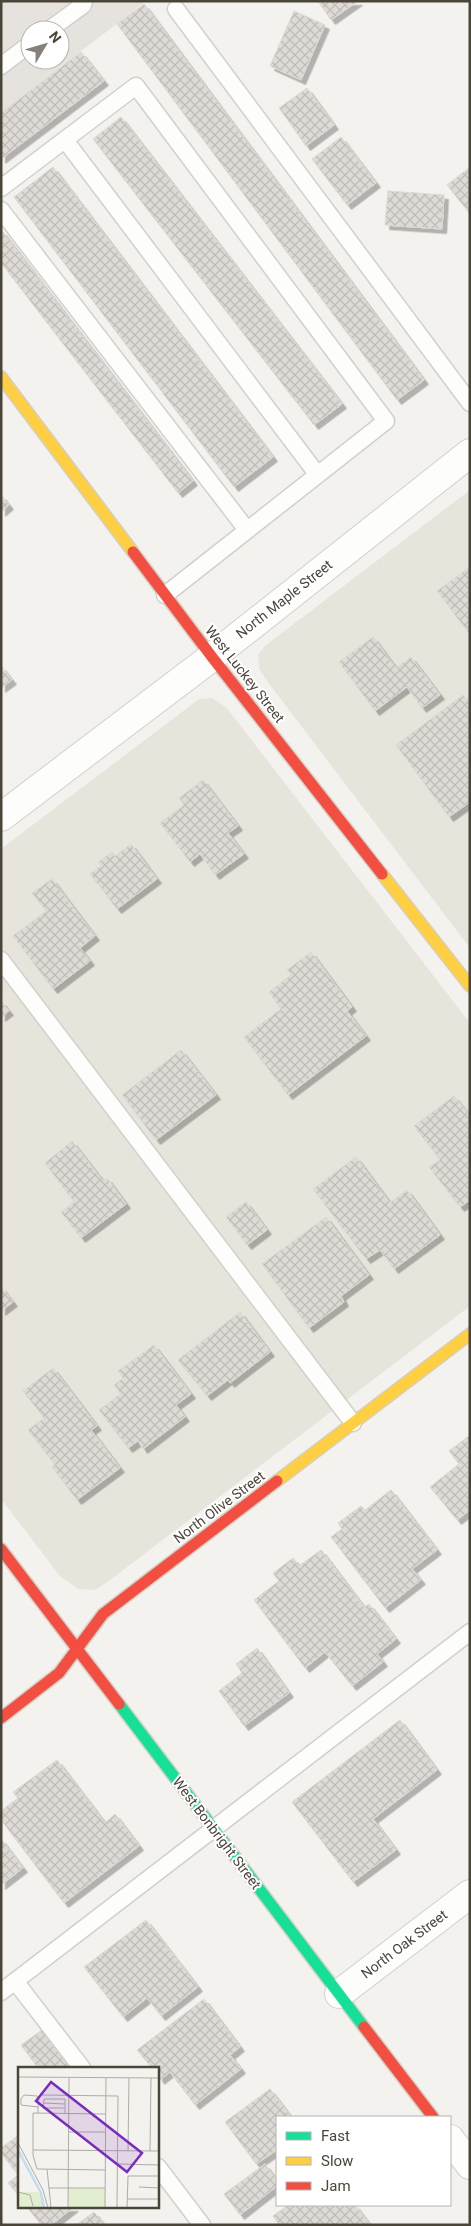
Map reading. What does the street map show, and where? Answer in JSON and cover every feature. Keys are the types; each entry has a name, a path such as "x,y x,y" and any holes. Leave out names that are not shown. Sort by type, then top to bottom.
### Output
{"street":[{"name":"West Luckey Street","path":"1,377 212,657 470,986"},
{"name":"North Maple Street","path":"1,817 212,657 470,453"},
{"name":"North Olive Street","path":"1,1718 59,1673 103,1614 470,1334"},
{"name":"West Bonbright Street","path":"1,1549 432,2116"},
{"name":"North Oak Street","path":"339,1994 470,1894"},
{"path":"451,2140 470,2165"}],"lane":[{"path":"63,20 83,5 84,1"},
{"path":"176,9 470,403"},
{"path":"1,66 20,52"},
{"path":"1,188 136,86 386,421 165,595"},
{"path":"65,140 317,474"},
{"path":"1,210 247,530"},
{"path":"1,960 353,1423"},
{"path":"1,1992 470,1632"},
{"path":"16,1981 81,2067"},
{"path":"159,2168 202,2225"}],"shaded area":[{"path":"1,1 146,1 70,60 70,20 20,20 20,70 57,70 1,113"},
{"path":"470,490 470,948 267,681 259,668 258,655 266,645"},
{"path":"212,698 226,707 470,1023 470,1306 110,1580 95,1590 78,1589 60,1576 1,1499 1,849 199,699"}],"building":[{"path":"318,1 358,1 331,20"},
{"path":"144,4 424,380 397,400 117,24"},
{"path":"294,11 325,25 301,80 270,66"},
{"path":"81,52 104,81 1,159 1,113 57,70 70,70 70,60"},
{"path":"307,88 334,125 306,146 279,108"},
{"path":"121,117 342,404 314,425 93,139"},
{"path":"341,137 376,183 347,205 312,159"},
{"path":"53,167 273,457 234,487 14,197"},
{"path":"470,167 470,214 447,185"},
{"path":"388,191 444,195 442,229 385,225"},
{"path":"2,231 193,481 178,493 1,263"},
{"path":"1,495 9,505 1,512"},
{"path":"470,567 470,635 437,591"},
{"path":"373,637 396,668 411,657 440,695 422,708 407,687 375,711 339,662"},
{"path":"1,666 12,680 1,688"},
{"path":"463,695 470,703 470,802 449,817 396,745"},
{"path":"203,780 238,826 228,833 244,854 215,875 200,854 190,862 160,823 184,805 179,798"},
{"path":"131,844 157,879 117,909 90,874 101,866 98,862 112,852 115,856"},
{"path":"52,879 95,936 80,948 90,961 53,989 13,936 46,911 32,893"},
{"path":"311,952 352,1007 347,1011 366,1036 288,1095 244,1037 281,1009 269,992 291,975 287,970"},
{"path":"1,1001 9,1011 1,1017"},
{"path":"181,1050 216,1095 156,1140 122,1095"},
{"path":"454,1096 470,1116 470,1200 460,1207 429,1167 440,1160 414,1126"},
{"path":"72,1141 103,1181 107,1178 126,1204 81,1238 61,1212 74,1202 45,1163"},
{"path":"356,1157 390,1203 407,1190 440,1235 394,1269 380,1250 366,1259 313,1189"},
{"path":"246,1202 267,1230 247,1245 226,1217"},
{"path":"326,1217 369,1275 341,1296 344,1302 309,1328 262,1264"},
{"path":"1,1287 13,1302 1,1311"},
{"path":"240,1312 270,1352 230,1383 228,1380 207,1396 178,1360"},
{"path":"154,1345 191,1394 176,1405 185,1417 143,1449 138,1441 128,1448 99,1410 121,1394 114,1385 123,1378 118,1371"},
{"path":"53,1368 97,1426 91,1430 120,1468 77,1500 52,1467 55,1465 28,1430 44,1418 23,1391"},
{"path":"470,1435 470,1510 457,1520 430,1487 459,1464 449,1451"},
{"path":"391,1490 437,1550 412,1569 421,1580 385,1608 331,1537 342,1529 338,1523 361,1506 365,1510"},
{"path":"321,1550 364,1607 369,1604 396,1639 377,1654 383,1662 352,1686 325,1652 305,1668 254,1600 279,1581 273,1573 293,1558 299,1566"},
{"path":"257,1648 289,1693 244,1726 219,1691 242,1673 236,1664"},
{"path":"400,1720 437,1770 373,1819 396,1850 353,1882 292,1802"},
{"path":"57,1760 105,1823 115,1814 139,1846 64,1903 1,1820 1,1811 18,1798 13,1792"},
{"path":"1,1839 23,1868 1,1885"},
{"path":"146,1920 198,1987 161,2016 147,1998 123,2017 84,1967"},
{"path":"204,1999 240,2047 230,2055 241,2069 195,2105 170,2072 160,2080 159,2067 151,2067 137,2050"},
{"path":"42,2030 69,2067 37,2067 21,2045"},
{"path":"270,2089 290,2116 276,2116 276,2151 256,2164 225,2122"},
{"path":"18,2136 18,2175 1,2153 1,2148"},
{"path":"265,2164 276,2180 276,2187 240,2215 224,2194"},
{"path":"18,2175 18,2195 8,2183"},
{"path":"287,2206 356,2206 370,2225 279,2225 273,2216"},
{"path":"28,2208 73,2208 51,2225 41,2225"},
{"path":"94,2212 104,2225 76,2225"}],"traffic: fast":[{"path":"119,1704 364,2027"}],"traffic: slow":[{"path":"1,377 133,552"},
{"path":"382,874 470,986"},
{"path":"277,1481 470,1334"}],"traffic: jam":[{"path":"133,552 212,657 382,874"},
{"path":"1,1718 59,1673 103,1614 277,1481"},
{"path":"1,1549 119,1704"},
{"path":"364,2027 432,2116"}]}
